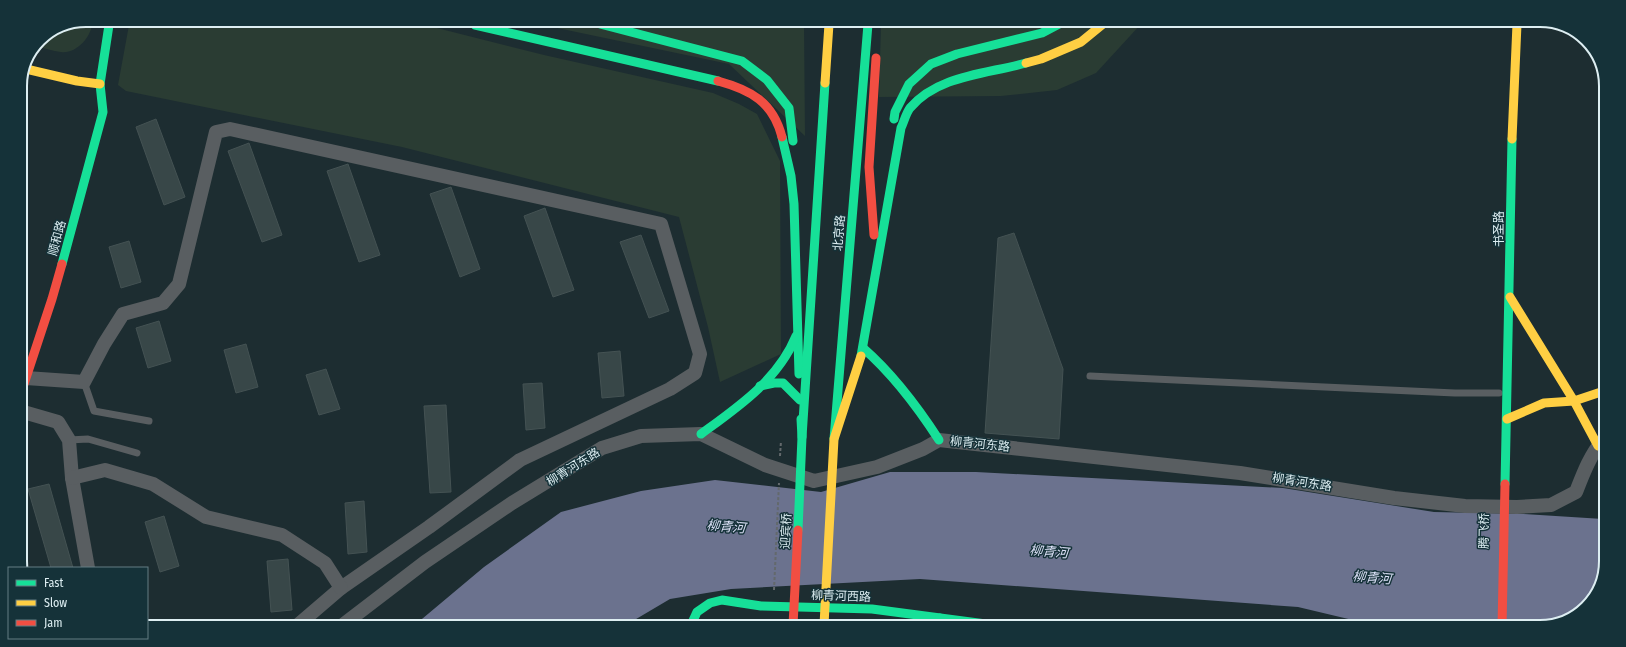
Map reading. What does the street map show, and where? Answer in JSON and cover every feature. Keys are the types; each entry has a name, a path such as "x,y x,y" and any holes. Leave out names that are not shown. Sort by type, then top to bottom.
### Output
{"main road":[{"name":"顺和路","path":"27,375 52,299 103,112 100,84 110,27"},
{"path":"484,27 720,81 754,94 772,111 781,132 790,168 797,247 796,336 802,437"},
{"path":"612,27 742,61 767,80 789,108 793,139 790,168"},
{"path":"818,43 826,27"},
{"name":"北京路","path":"802,437 827,27"},
{"path":"870,27 876,54 869,167 876,266"},
{"name":"北京路","path":"834,439 870,27"},
{"path":"889,198 895,112 908,84 931,64 957,54 1042,33 1053,27"},
{"path":"824,620 834,439 853,384 863,348 901,128 909,109 930,90 949,81 998,71 1041,59 1080,42 1099,27"},
{"name":"书圣路","path":"1502,435 1499,393 1504,118 1509,27"},
{"name":"书圣路","path":"1502,435 1507,419 1512,119 1517,27"},
{"path":"33,62 79,73 100,84"},
{"name":"顺和路","path":"93,102 100,84 112,64"},
{"path":"30,70 77,81 100,84"},
{"path":"809,176 814,105"},
{"path":"797,247 804,208"},
{"path":"1510,298 1599,440"},
{"path":"701,434 725,417 776,371 787,356 796,336"},
{"path":"863,348 876,358 920,410 939,440"},
{"path":"853,384 863,369 883,368"},
{"path":"760,386 778,381 788,384 800,400"},
{"path":"1507,419 1544,403 1574,401 1599,393"},
{"name":"腾飞桥","path":"1494,620 1502,435"},
{"name":"腾飞桥","path":"1502,435 1502,620"},
{"name":"迎宾桥","path":"793,620 802,437"},
{"name":"柳青河西路","path":"693,620 697,612 710,603 722,600 761,606 872,609 928,620"}],"street":[{"path":"27,378 84,382 122,314 163,303 179,284 216,132 230,129 661,224 700,354 695,373 670,389 520,460 429,527 341,588 304,620"},
{"path":"27,413 58,422 69,440 72,478 88,567"},
{"name":"柳青河东路","path":"349,620 425,562 512,503 602,448 640,436 701,434 765,465 814,481 878,466 923,449 939,440 1240,473 1394,498 1465,506 1518,507 1551,505 1576,492 1585,469 1599,446"},
{"path":"72,478 105,470 153,484 206,517 282,535 325,563 341,588"}],"lane":[{"path":"1090,376 1455,393 1499,393"},
{"path":"84,382 94,411 149,421"},
{"path":"69,440 88,439 138,453"}],"path":[{"path":"780,457 781,441"},
{"path":"773,597 779,480"}],"green space":[{"path":"92,27 85,40 77,48 67,52 41,47 53,37 64,32 75,28"},
{"path":"129,27 433,27 544,55 713,93 739,104 757,114 780,161 781,354 720,382 708,327 679,217 402,147 126,91 118,85"},
{"path":"553,27 804,27 805,136 729,64"},
{"path":"881,27 1138,27 1096,73 1057,90 1001,96 879,97"}],"water":[{"name":"柳青河","path":"890,472 976,472 1283,488 1434,512 1524,514 1599,519 1599,561 1596,580 1582,603 1559,617 1540,620 1353,620 1298,607 920,579 731,589 670,599 634,620 421,620 484,567 561,512 641,491 715,480 821,492"}],"building":[{"path":"156,119 185,197 164,205 136,127"},
{"path":"249,143 282,235 262,242 228,151"},
{"path":"348,164 380,255 359,262 327,171"},
{"path":"451,187 480,269 460,277 430,194"},
{"path":"545,208 574,290 553,297 524,216"},
{"path":"1014,233 1063,369 1059,439 985,433 998,238"},
{"path":"641,235 669,311 649,318 620,242"},
{"path":"129,241 141,282 121,288 109,247"},
{"path":"159,321 171,361 148,368 136,328"},
{"path":"246,344 258,387 236,393 224,350"},
{"path":"620,351 624,396 602,398 598,353"},
{"path":"326,369 340,409 319,415 306,375"},
{"path":"542,383 545,428 526,430 523,384"},
{"path":"446,405 451,492 430,493 424,406"},
{"path":"49,484 73,567 51,567 28,489"},
{"path":"364,501 367,552 348,554 345,503"},
{"path":"164,516 179,566 160,572 145,522"},
{"path":"288,559 292,610 271,612 267,561"}],"traffic: fast":[{"path":"62,264 103,112 100,84 109,27"},
{"path":"484,27 718,81"},
{"path":"612,27 742,61 767,80 789,108 793,141"},
{"path":"834,439 868,27"},
{"path":"894,119 895,112 909,84 931,64 957,54 1042,33 1053,27"},
{"path":"861,356 901,128 906,115 910,108 921,97 949,82 964,77 1026,63"},
{"path":"802,437 825,83"},
{"path":"782,137 791,176 794,204 799,374"},
{"path":"1505,484 1512,139"},
{"path":"701,434 743,403 768,379 779,366 796,336"},
{"path":"863,348 895,380 939,440"},
{"path":"760,386 783,383 800,400"},
{"path":"798,530 802,437 801,419"},
{"path":"693,620 697,612 710,603 722,600 761,606 872,609 955,620"}],"traffic: slow":[{"path":"825,83 829,27"},
{"path":"1026,63 1041,59 1081,42 1099,27"},
{"path":"1512,139 1517,27"},
{"path":"30,70 77,81 100,84"},
{"path":"1510,297 1574,401 1598,446"},
{"path":"824,620 834,439 861,356"},
{"path":"1507,419 1544,403 1574,401 1599,393"}],"traffic: jam":[{"path":"874,235 869,167 876,58"},
{"path":"718,81 741,89 759,99 773,115 782,137"},
{"path":"27,375 62,264"},
{"path":"1502,620 1505,484"},
{"path":"793,620 798,530"}]}
